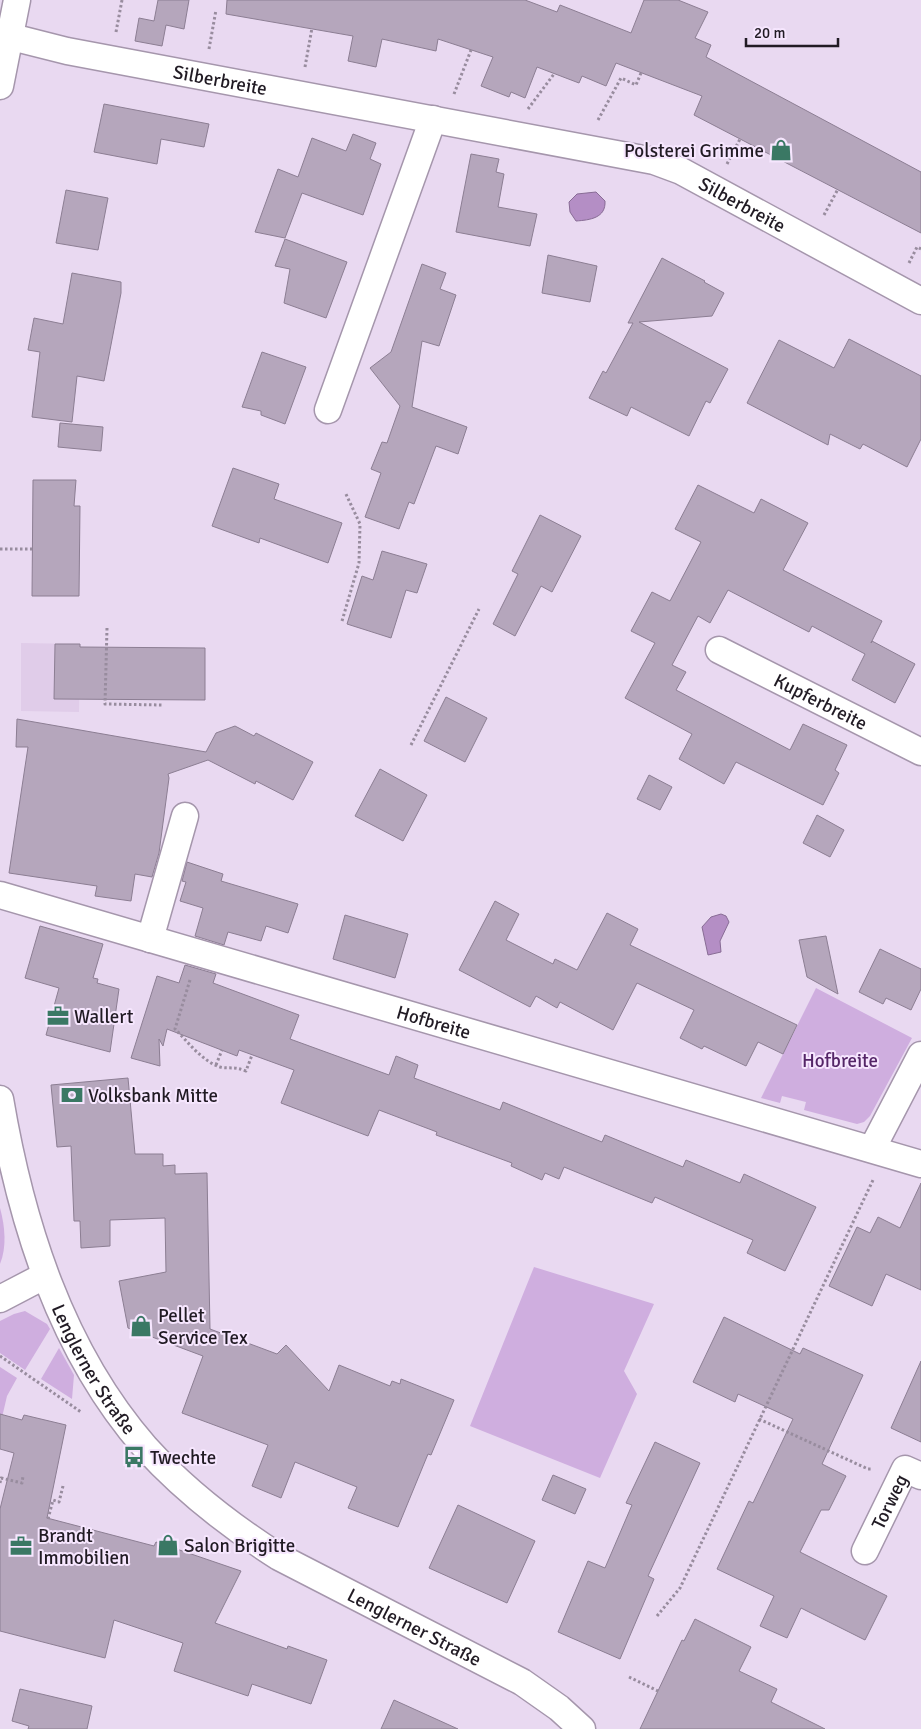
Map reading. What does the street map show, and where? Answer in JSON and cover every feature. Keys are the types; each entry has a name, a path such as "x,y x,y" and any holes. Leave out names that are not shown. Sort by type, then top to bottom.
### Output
{"street":[{"path":"0,86 4,36 17,0"},
{"name":"Silberbreite","path":"4,36 67,51 654,161 681,172 921,300"},
{"path":"328,410 438,120"},
{"name":"Kupferbreite","path":"719,650 921,752"},
{"path":"150,939 185,816"},
{"name":"Hofbreite","path":"0,895 921,1164"},
{"path":"879,1151 921,1055"},
{"name":"Lenglerner Straße","path":"0,1099 9,1150 44,1276 64,1321 116,1408 146,1448 203,1502 247,1536 279,1557 522,1682 558,1708 582,1729"},
{"path":"0,1299 44,1276"},
{"name":"Torweg","path":"865,1551 913,1472"}],"path":[{"path":"204,76 216,10"},
{"path":"300,94 312,28"},
{"path":"438,120 471,50"},
{"path":"583,147 621,78 636,85 641,73"},
{"path":"509,133 554,74"},
{"path":"342,621 359,564 360,524 344,492"},
{"path":"0,549 32,549"},
{"path":"411,745 479,609"},
{"path":"107,628 105,704 162,706"},
{"path":"198,953 175,1029 209,1063 216,1066 222,1068 234,1066 246,1071 252,1055"},
{"path":"216,1066 222,1050"},
{"path":"657,1616 680,1588 759,1419 879,1151"},
{"path":"0,1356 82,1412"},
{"path":"759,1419 868,1469 913,1472"},
{"path":"0,1483 1,1478 22,1483 23,1476"},
{"path":"48,1519 53,1500 59,1502 63,1486"},
{"path":"629,1677 658,1691"}],"shaded area":[{"path":"596,192 605,201 603,211 592,219 576,221 570,212 569,202 577,194"},
{"path":"21,643 80,644 79,712 21,711"},
{"path":"721,914 726,916 729,922 720,941 721,952 708,955 702,927 711,917"}],"green space":[{"name":"Hofbreite","path":"816,988 912,1038 870,1116 864,1122 857,1124 804,1110 806,1102 782,1096 780,1103 761,1098"},
{"path":"0,1208 3,1222 4,1251 0,1264"},
{"path":"534,1267 654,1304 624,1371 637,1394 600,1478 470,1426"},
{"path":"25,1311 47,1324 50,1329 25,1370 0,1353 0,1321"},
{"path":"59,1348 74,1375 72,1399 41,1379"},
{"path":"0,1367 17,1378 7,1396 0,1426"}],"building":[{"path":"158,0 189,0 184,29 166,25 162,46 135,41 139,18 154,21"},
{"path":"227,0 525,0 557,12 560,5 631,33 644,0 678,0 708,12 695,38 711,45 706,57 921,172 921,233 694,115 702,96 616,63 606,86 582,76 579,83 537,67 525,98 511,92 509,97 481,86 493,57 438,39 436,51 382,39 376,67 348,61 353,36 226,14"},
{"path":"104,104 209,124 204,147 161,139 157,164 94,152"},
{"path":"353,134 376,143 370,159 381,164 363,215 302,193 285,238 255,232 278,169 298,177 312,138 346,151"},
{"path":"471,154 499,159 496,172 504,174 498,207 537,214 530,246 456,232"},
{"path":"66,190 108,198 98,250 56,243"},
{"path":"285,239 347,262 326,318 284,303 290,269 275,266"},
{"path":"548,255 597,266 590,302 542,293"},
{"path":"662,258 724,293 712,316 639,322 728,369 710,403 706,401 689,436 631,407 627,416 589,398 603,371 606,373 633,323 628,323"},
{"path":"422,264 446,273 440,289 456,295 439,346 422,341 412,407 467,427 458,454 436,446 414,504 409,502 399,529 365,517 381,473 371,469 382,442 387,443 400,406 370,368 391,352"},
{"path":"72,273 121,282 121,293 104,381 77,376 72,422 32,417 40,352 28,350 34,318 63,324"},
{"path":"849,339 921,376 921,439 907,467 863,444 860,449 830,434 828,445 747,403 779,340 834,368"},
{"path":"262,352 306,367 285,424 261,415 261,411 242,407"},
{"path":"60,423 103,427 101,451 58,447"},
{"path":"233,468 279,484 274,499 342,523 328,563 260,538 259,543 212,526"},
{"path":"33,480 76,480 74,506 80,506 79,596 32,596"},
{"path":"698,485 754,513 761,499 808,523 783,570 882,621 872,641 915,664 895,703 852,680 865,654 812,626 809,632 728,590 710,623 698,616 672,665 686,672 676,690 790,750 803,724 847,745 835,770 839,773 823,805 736,762 724,784 679,759 692,734 625,698 655,643 631,631 652,592 670,601 701,542 675,529"},
{"path":"540,515 581,536 552,592 541,586 515,636 493,624 518,574 512,571"},
{"path":"382,551 427,564 417,593 406,590 391,638 347,624 362,576 373,580"},
{"path":"55,644 80,644 80,647 205,648 205,700 54,699"},
{"path":"446,697 487,718 465,762 424,741"},
{"path":"17,719 206,752 216,733 235,726 254,736 256,733 313,762 293,800 256,781 255,784 208,760 168,774 159,853 152,877 135,874 131,901 95,896 97,886 9,873 28,747 16,747"},
{"path":"380,769 427,795 403,841 355,816"},
{"path":"649,775 672,787 660,810 637,799"},
{"path":"817,815 844,830 830,857 803,843"},
{"path":"187,862 223,874 221,881 298,904 288,933 266,926 261,941 228,932 224,945 195,936 203,908 180,901 186,882 182,881"},
{"path":"495,901 519,914 506,940 553,964 555,959 577,970 607,913 638,929 630,945 797,1025 783,1054 758,1042 746,1066 704,1046 702,1049 680,1038 694,1010 637,983 613,1030 560,1002 557,1008 536,996 530,1007 459,970"},
{"path":"345,915 408,934 395,978 333,959"},
{"path":"40,926 103,944 93,978 98,979 97,983 119,989 110,1052 46,1035 59,988 25,978"},
{"path":"826,936 838,994 807,977 799,940"},
{"path":"880,949 921,969 921,989 911,1010 886,998 883,1004 859,992"},
{"path":"185,965 216,974 213,983 299,1015 290,1039 389,1075 396,1056 418,1065 414,1078 500,1110 503,1102 602,1142 605,1135 683,1167 686,1160 740,1183 744,1174 816,1207 785,1271 747,1253 753,1240 655,1197 652,1203 564,1167 559,1179 545,1173 542,1180 511,1166 512,1163 436,1135 437,1132 379,1110 368,1136 281,1103 294,1070 239,1050 237,1056 167,1029 163,1046 159,1039 160,1066 131,1058 157,976 179,983"},
{"path":"128,1078 135,1154 163,1154 163,1166 175,1165 175,1174 207,1173 210,1329 277,1354 286,1345 329,1391 339,1365 390,1386 392,1381 400,1384 401,1379 454,1400 431,1455 428,1454 398,1527 348,1508 357,1487 295,1462 281,1498 252,1486 268,1445 182,1413 203,1356 128,1328 119,1281 166,1272 165,1218 110,1220 110,1246 81,1248 80,1221 74,1221 71,1146 57,1147 51,1085"},
{"path":"921,1183 921,1290 886,1274 872,1306 829,1286 857,1227 870,1233 878,1217 900,1228"},
{"path":"724,1317 800,1354 803,1348 863,1375 822,1464 846,1476 829,1510 821,1510 800,1552 887,1596 865,1640 801,1608 787,1638 760,1626 774,1596 717,1569 749,1501 753,1503 793,1419 738,1394 735,1402 693,1382"},
{"path":"921,1361 921,1442 891,1428"},
{"path":"0,1414 22,1420 24,1415 66,1425 47,1518 154,1546 156,1542 241,1571 215,1623 287,1649 288,1646 327,1660 311,1704 252,1684 248,1696 174,1671 183,1643 114,1620 105,1658 0,1631 0,1509 14,1453 0,1449"},
{"path":"655,1442 700,1463 648,1576 654,1579 620,1659 558,1632 588,1561 605,1568 632,1505 626,1503"},
{"path":"553,1475 586,1489 575,1514 542,1500"},
{"path":"458,1505 535,1541 507,1603 429,1568"},
{"path":"695,1619 751,1647 739,1671 777,1689 771,1702 825,1729 640,1729 682,1640 684,1641"},
{"path":"20,1689 92,1706 87,1729 28,1729 29,1726 12,1721"},
{"path":"394,1700 458,1729 381,1729"}],"place":[{"name":"Polsterei Grimme","path":"781,150"},
{"name":"Wallert","path":"58,1016"},
{"name":"Volksbank Mitte","path":"72,1095"},
{"name":"Pellet Service Tex","path":"141,1326"},
{"name":"Twechte","path":"134,1457"},
{"name":"Salon Brigitte","path":"168,1545"},
{"name":"Brandt Immobilien","path":"21,1546"}]}
